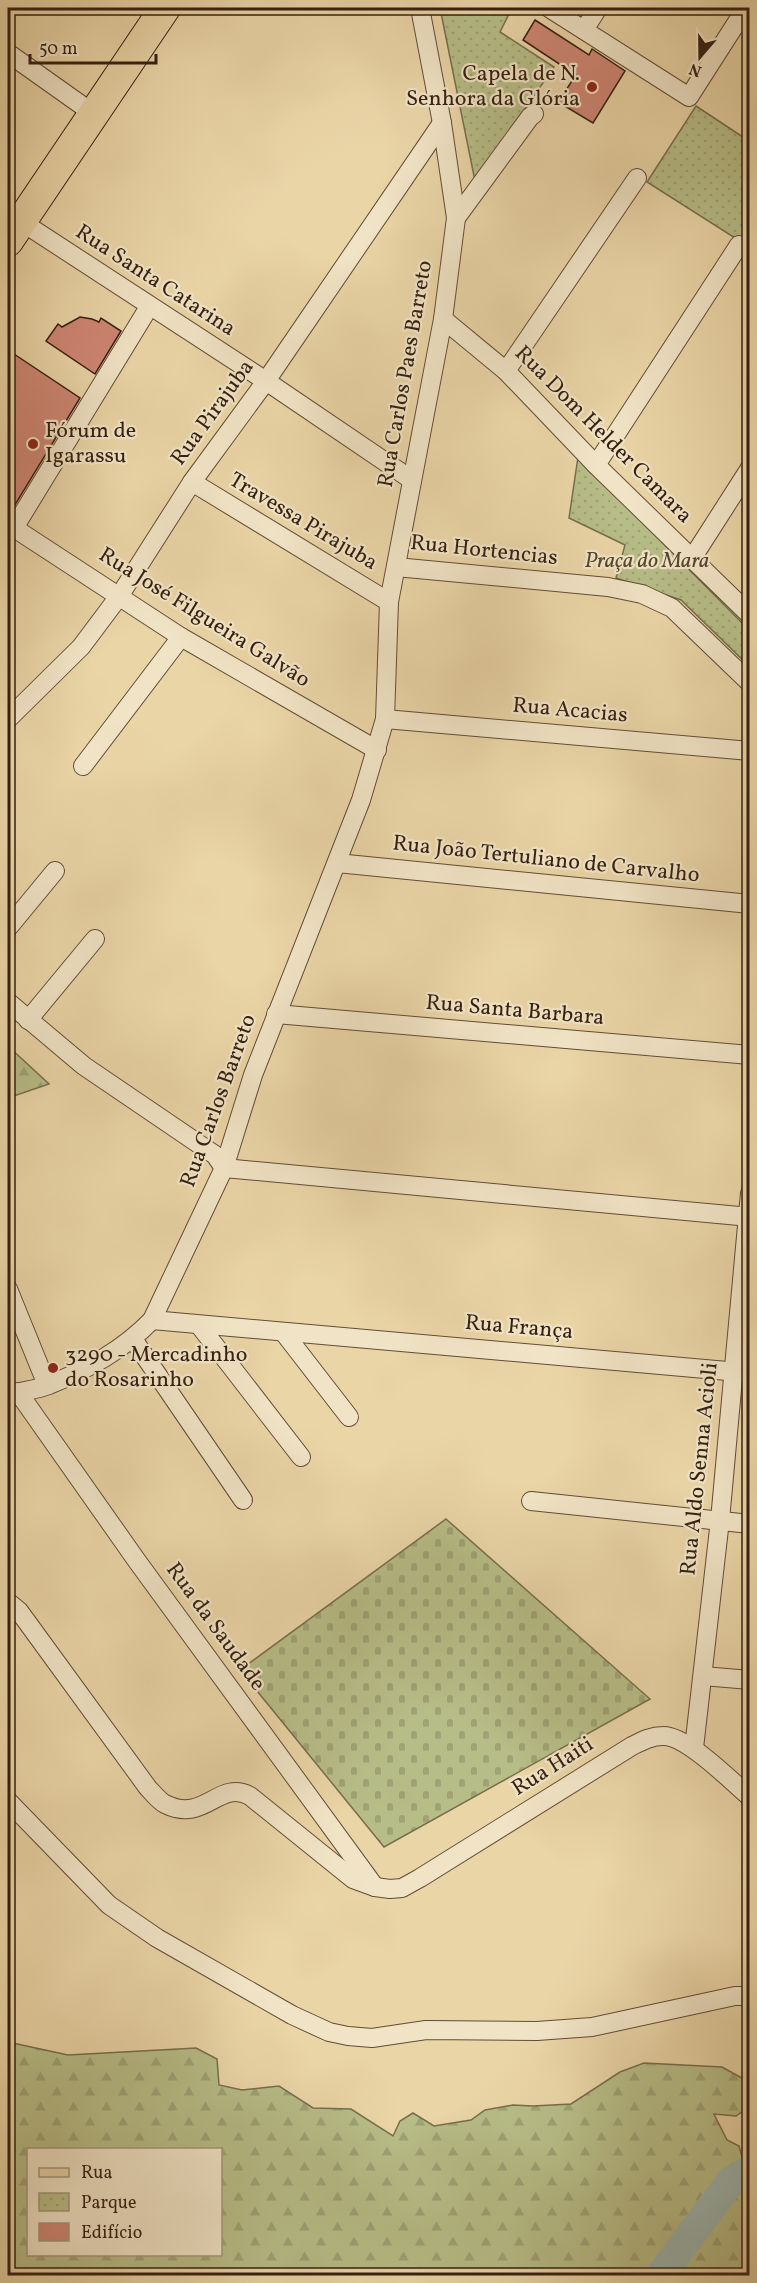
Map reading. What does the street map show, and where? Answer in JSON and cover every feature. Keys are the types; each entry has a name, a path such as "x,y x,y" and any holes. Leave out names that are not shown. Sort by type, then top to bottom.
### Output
{"main road":[{"path":"12,225 94,114 165,8"}],"street":[{"name":"Rua Carlos Paes Barreto","path":"377,750 385,719 389,602 443,319 456,218 442,123 420,8"},
{"path":"549,8 689,97 747,8"},
{"path":"584,30 598,8"},
{"path":"8,53 94,114"},
{"path":"456,218 534,114"},
{"name":"Rua Pirajuba","path":"8,719 81,646 120,595 192,483 266,381 442,123"},
{"path":"506,371 637,178"},
{"name":"Rua Santa Catarina","path":"12,225 149,307 266,381 412,480"},
{"path":"596,465 739,245"},
{"path":"11,526 149,307"},
{"name":"Rua Dom Helder Camara","path":"443,319 506,371 596,465 750,615"},
{"path":"693,557 750,468"},
{"name":"Travessa Pirajuba","path":"192,483 389,602"},
{"name":"Rua José Filgueira Galvão","path":"11,526 120,595 181,637 377,750"},
{"name":"Rua Hortencias","path":"396,567 608,587 642,594 672,608 750,683"},
{"path":"83,766 181,637"},
{"name":"Rua Acacias","path":"385,719 750,751"},
{"name":"Rua Carlos Barreto","path":"13,1394 47,1385 110,1356 133,1339 152,1320 224,1168 253,1075 362,800 377,750"},
{"name":"Rua João Tertuliano de Carvalho","path":"337,864 750,904"},
{"path":"8,928 55,871"},
{"path":"28,1020 95,939"},
{"path":"8,1002 84,1066 215,1155 224,1168 748,1217"},
{"name":"Rua Santa Barbara","path":"276,1014 750,1055"},
{"name":"Rua Aldo Senna Acioli","path":"694,1748 720,1520 742,1372 750,1193"},
{"path":"8,1289 47,1385"},
{"name":"Rua França","path":"152,1320 742,1372"},
{"path":"199,1325 301,1457"},
{"path":"284,1333 349,1417"},
{"path":"133,1339 243,1500"},
{"name":"Rua da Saudade","path":"13,1394 375,1887"},
{"path":"531,1501 750,1524"},
{"path":"8,1602 19,1611 148,1788 164,1804 194,1810 232,1791 241,1791 353,1879 375,1887"},
{"path":"703,1676 750,1680"},
{"name":"Rua Haiti","path":"375,1887 402,1888 632,1746 651,1737 666,1735 694,1748 750,1797"},
{"path":"8,1801 109,1905 157,1938 292,2016 329,2032 372,2038 426,2031 537,2031 592,2027 735,1996 750,1996"}],"green space":[{"path":"440,8 512,8 500,32 554,67 475,181"},
{"path":"696,106 749,141 749,247 647,182"},
{"name":"Praça do Mara","path":"578,457 749,630 749,666 681,600 616,578 625,545 569,518"},
{"path":"8,1046 49,1084 8,1098"},
{"path":"446,1519 650,1699 384,1847 240,1670"},
{"path":"8,2042 68,2055 196,2048 217,2059 219,2085 242,2090 279,2086 313,2108 351,2109 393,2136 400,2121 413,2113 434,2126 471,2120 485,2110 513,2105 571,2104 620,2072 644,2063 722,2067 749,2082 749,2107 736,2116 714,2114 727,2140 739,2146 743,2160 749,2158 749,2275 8,2275"}],"building":[{"name":"Capela de N. Senhora da Glória","path":"535,20 589,55 592,49 625,71 593,123 558,102 576,75 523,40"},
{"path":"80,317 99,322 101,318 121,331 95,374 46,341 58,324 62,327"},
{"name":"Fórum de Igarassu","path":"8,350 80,398 10,513 8,513"}],"waterway":[{"path":"660,2276 731,2181 750,2171"}],"place":[{"name":"Capela de N. Senhora da Glória","path":"592,87"},
{"name":"Fórum de Igarassu","path":"33,444"},
{"name":"3290 - Mercadinho do Rosarinho","path":"53,1368"}]}
